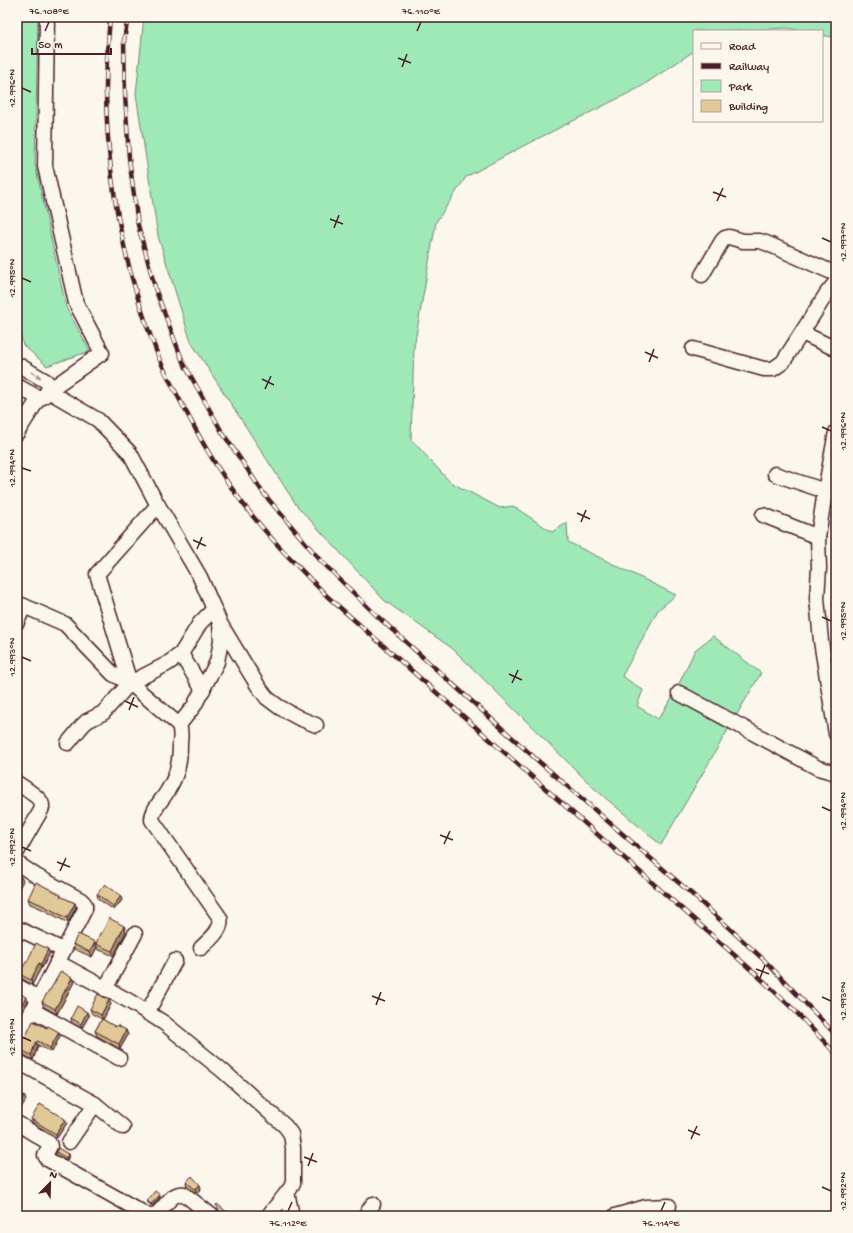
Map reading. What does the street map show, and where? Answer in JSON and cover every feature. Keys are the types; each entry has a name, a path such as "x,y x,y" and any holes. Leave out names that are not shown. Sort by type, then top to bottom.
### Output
{"street":[{"path":"44,395 102,353 76,303 45,166 47,17"},
{"path":"702,275 722,241 729,237 743,241 760,241 766,243 836,274"},
{"path":"693,349 764,369 774,369 784,362 827,293 836,282"},
{"path":"802,333 836,349"},
{"path":"17,364 46,381 49,385 44,395 17,433"},
{"path":"17,386 44,395 98,420 130,453 200,577 220,623 258,686 267,698 280,707 298,718 316,725"},
{"path":"836,432 818,537 819,568 817,598 821,641 836,734"},
{"path":"775,474 825,491"},
{"path":"130,684 96,574 158,505"},
{"path":"763,515 818,537"},
{"path":"17,622 21,605 65,624 113,674 130,684 179,725 181,730 180,763 178,771 169,790 154,811 152,820 220,918 221,922 219,928 201,948"},
{"path":"68,744 87,720 103,713 130,684 161,668 181,654 200,623 214,609"},
{"path":"179,725 194,706 218,662 222,641 220,623"},
{"path":"181,654 203,690"},
{"path":"679,693 818,768 836,773"},
{"path":"17,783 38,799 42,807 17,852"},
{"path":"17,862 38,877 85,903 85,909 17,1039"},
{"path":"17,928 60,956 105,989 164,1023 223,1071 285,1126 291,1134 293,1148 293,1183 268,1216"},
{"path":"105,989 135,934"},
{"path":"148,1013 175,961"},
{"path":"17,986 39,998"},
{"path":"32,1010 119,1058"},
{"path":"17,1061 95,1104 123,1127"},
{"path":"69,1142 95,1104"},
{"path":"17,1123 49,1143 50,1146 45,1155 47,1159 149,1216"},
{"path":"287,1192 292,1216"},
{"path":"154,1216 174,1196 180,1193 184,1194 212,1216"},
{"path":"365,1216 372,1204"},
{"path":"615,1216 646,1207 669,1206"}],"green space":[{"path":"17,17 38,17 35,164 66,307 90,351 47,366 23,345 17,322"},
{"path":"144,17 836,17 836,38 823,35 823,30 797,30 787,28 754,30 693,30 693,52 639,88 525,145 466,177 436,222 414,347 411,439 450,482 500,508 513,506 552,532 567,523 568,542 676,595 658,610 622,676 643,690 637,706 658,719 672,698 695,650 713,636 761,673 661,845 595,789 453,649 385,601 297,506 191,342 158,236 136,94"}],"building":[{"path":"17,875 21,877 17,884"},
{"path":"36,882 75,903 67,918 28,899"},
{"path":"105,884 121,896 113,906 97,894"},
{"path":"109,918 124,926 112,951 96,944 100,933 102,933"},
{"path":"78,934 95,942 90,952 73,944"},
{"path":"36,943 48,949 31,980 19,974 27,962"},
{"path":"61,971 72,978 55,1009 42,1002"},
{"path":"17,992 26,997 17,1013"},
{"path":"98,994 109,1000 101,1015 90,1009"},
{"path":"77,1006 87,1012 81,1024 71,1018"},
{"path":"102,1019 116,1027 117,1025 126,1030 119,1044 95,1031"},
{"path":"33,1021 47,1028 48,1026 59,1032 50,1048 38,1041 36,1042 31,1055 19,1049 23,1038 25,1038"},
{"path":"17,1091 24,1095 17,1107"},
{"path":"40,1104 65,1119 56,1134 31,1119"},
{"path":"58,1148 68,1154 66,1158 56,1152"},
{"path":"192,1176 200,1185 195,1189 186,1182"},
{"path":"155,1191 160,1195 151,1204 147,1201"},
{"path":"217,1204 228,1213 227,1216 218,1216 219,1213"}],"railway":[{"path":"110,17 106,82 107,125 110,158 120,224 135,289 145,321 161,362 202,441 227,482 272,539 328,597 757,975 794,1010 836,1054"},
{"path":"128,17 124,40 125,94 129,158 138,225 156,291 183,362 222,432 264,494 321,561 377,616 536,759 693,895 764,960 836,1035"}]}
